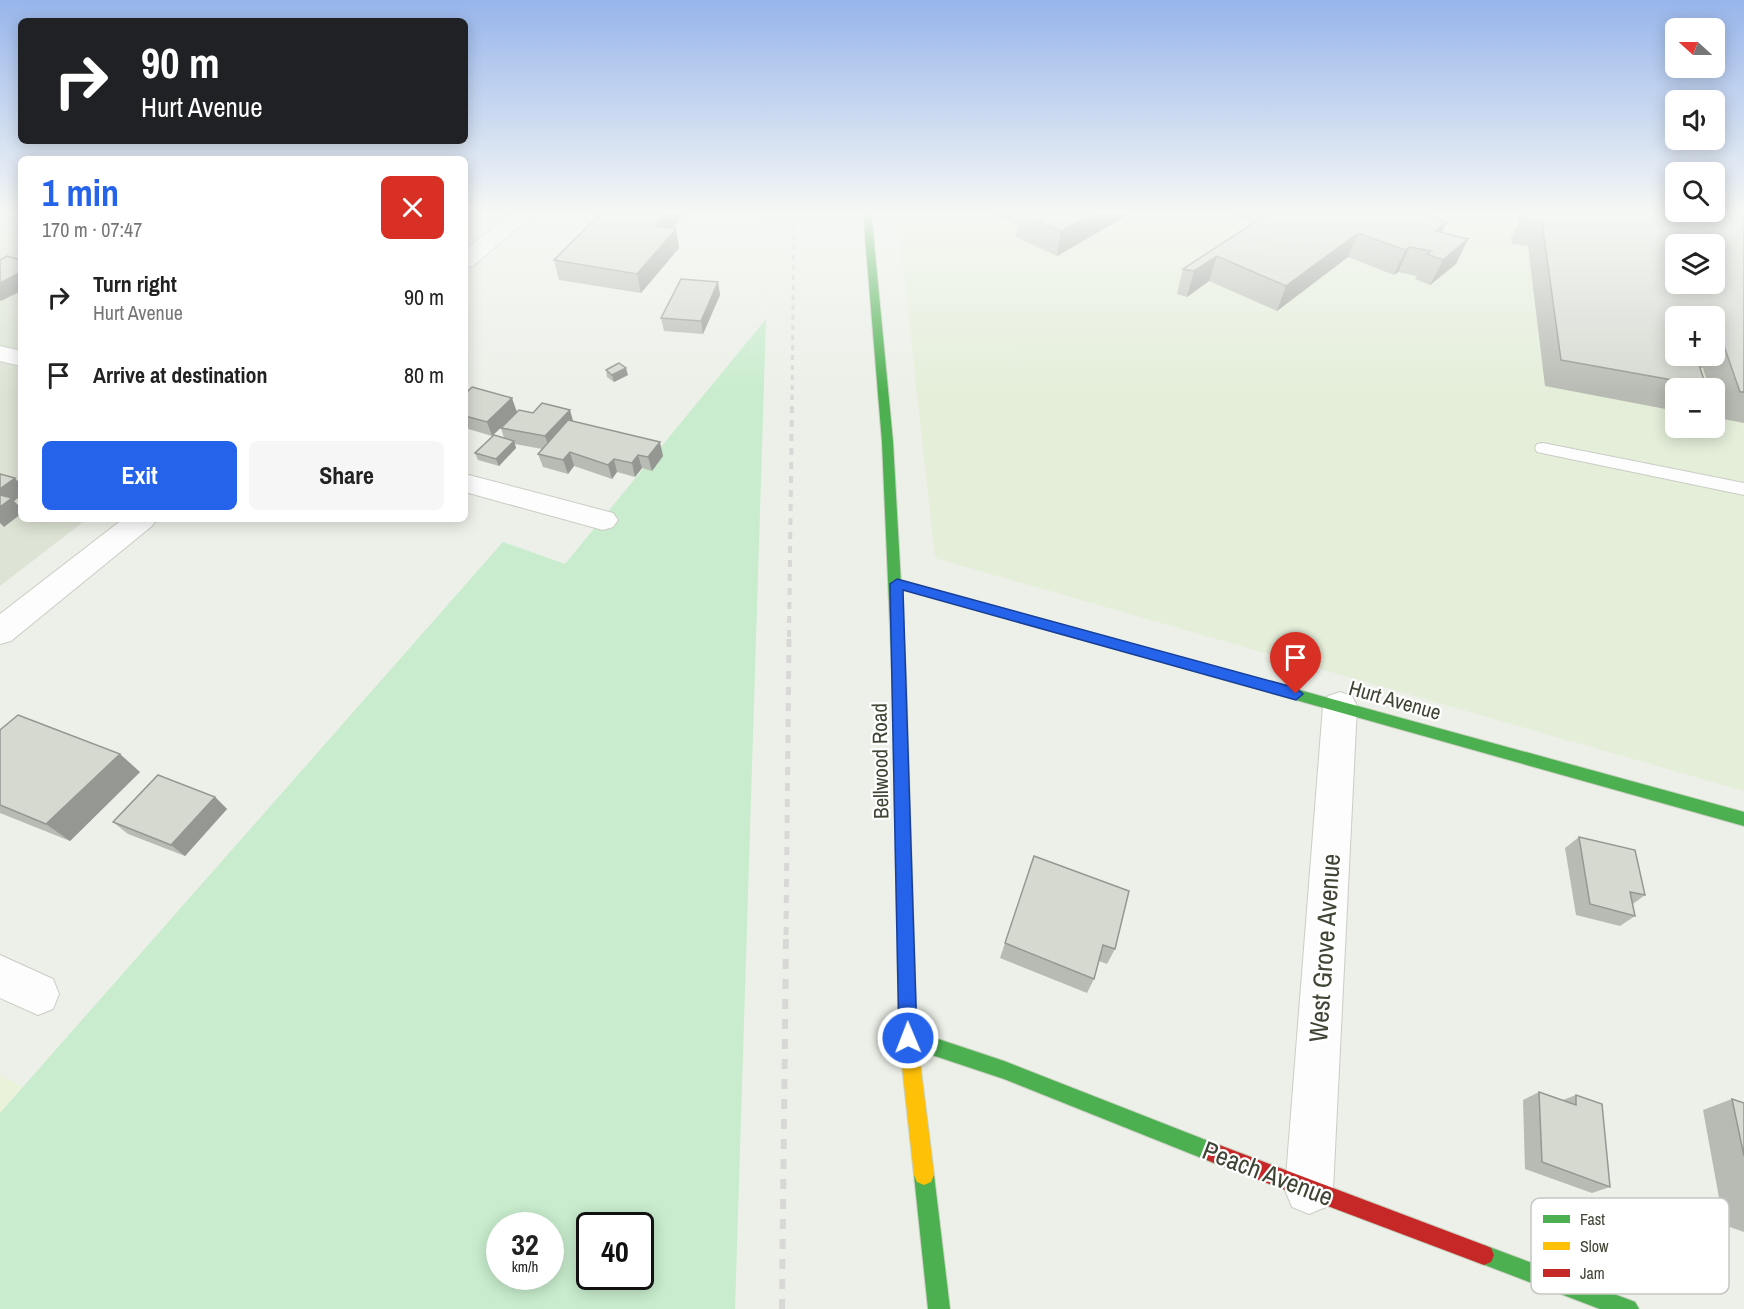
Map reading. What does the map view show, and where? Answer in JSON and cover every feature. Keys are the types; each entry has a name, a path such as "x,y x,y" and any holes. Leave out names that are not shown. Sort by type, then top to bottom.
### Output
{"street":[{"name":"Bellwood Road","path":"874,272 897,584 908,1038 939,1309"},
{"path":"0,353 18,358"},
{"path":"468,484 603,520"},
{"path":"0,632 138,522"},
{"name":"Hurt Avenue","path":"897,584 1744,819"},
{"name":"West Grove Avenue","path":"1309,1190 1340,706"},
{"path":"0,976 38,994"},
{"name":"Peach Avenue","path":"908,1038 1004,1071 1309,1190 1531,1273"},
{"name":"Peach Avenue","path":"1588,1294 1628,1309"}],"lane":[{"path":"1543,448 1744,489"}],"shaded area":[{"path":"0,272 18,272 18,522 83,522 0,586"},
{"path":"904,272 1665,272 1665,294 1725,294 1725,272 1744,272 1744,791 935,558"},
{"path":"766,319 735,1309 0,1309 0,1113 503,542 565,564"},
{"path":"0,1075 22,1087 0,1113"}],"building":[{"path":"0,272 18,272 18,274 0,283"},
{"path":"1254,272 1305,272 1286,286"},
{"path":"1549,272 1665,272 1665,294 1725,294 1725,272 1744,272 1744,392 1740,392 1725,349 1725,306 1665,306 1665,366 1699,366 1703,378 1665,379 1561,360"},
{"path":"681,279 718,282 701,321 661,318"},
{"path":"619,363 626,368 612,375 606,370"},
{"path":"472,387 512,398 487,422 468,417 468,391"},
{"path":"542,403 570,410 545,436 501,428 519,410 533,413"},
{"path":"568,420 660,442 648,457 638,455 632,463 614,459 608,465 570,452 563,460 538,454"},
{"path":"494,435 514,441 496,459 475,453"},
{"path":"0,474 15,478 0,489"},
{"path":"0,495 12,498 0,507"},
{"path":"18,715 120,754 46,824 0,805 0,730"},
{"path":"158,775 215,797 171,845 113,822"},
{"path":"1579,837 1635,850 1645,895 1630,892 1635,916 1590,904"},
{"path":"1034,856 1129,891 1115,949 1103,945 1094,979 1005,943"},
{"path":"1539,1092 1576,1105 1576,1095 1602,1104 1610,1187 1542,1162"},
{"path":"1732,1099 1744,1103 1744,1156"}],"railway":[{"path":"792,400 793,272"},
{"path":"789,637 792,398"},
{"path":"786,935 789,635"},
{"path":"782,1309 786,933"}],"traffic: fast":[{"path":"873,272 888,442 899,673"},
{"path":"1212,671 1744,819"},
{"path":"908,1038 1004,1070 1214,1153"},
{"path":"924,1175 939,1309"},
{"path":"1484,1255 1531,1273"},
{"path":"1588,1294 1628,1309"}],"traffic: slow":[{"path":"897,584 1212,671"},
{"path":"899,673 908,1038 924,1175"}],"traffic: jam":[{"path":"1214,1153 1484,1255"}],"route":[{"path":"908,1038 897,584 1296,694"}]}
